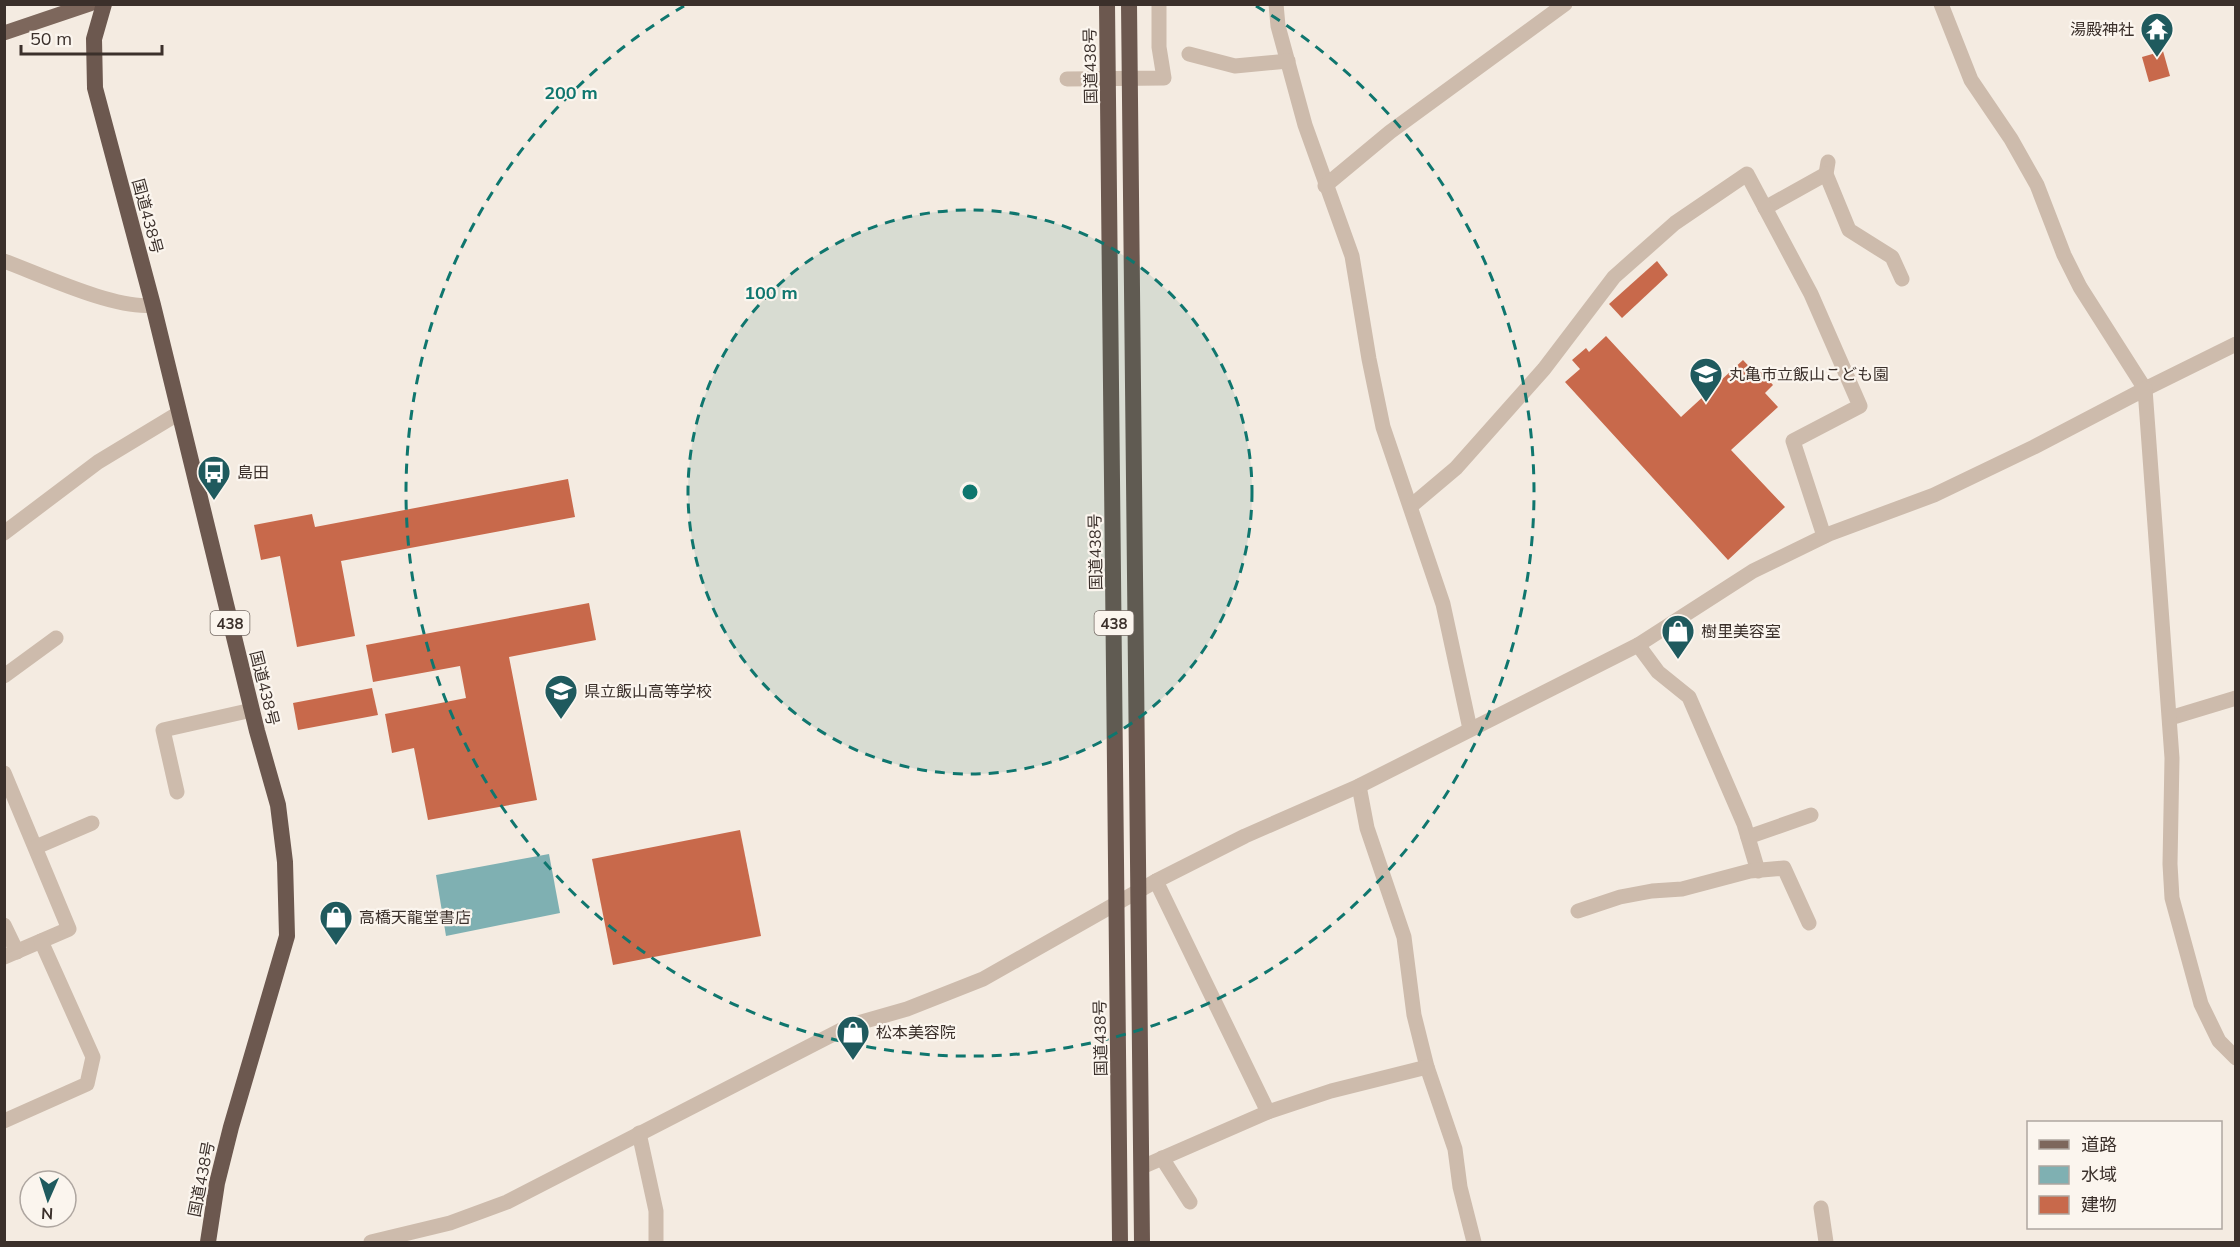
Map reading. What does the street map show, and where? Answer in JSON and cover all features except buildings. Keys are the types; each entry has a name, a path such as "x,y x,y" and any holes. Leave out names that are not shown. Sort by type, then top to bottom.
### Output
{"highway":[{"name":"国道438号","path":"104,4 94,39 95,88 153,305 252,710 278,805 285,862 287,936 231,1127 217,1183 208,1242"},
{"name":"国道438号","path":"1107,4 1120,1242"},
{"name":"438","path":"1129,4 1142,1242"}],"main road":[{"path":"4,33 90,4"}],"street":[{"path":"1067,79 1164,78 1159,48 1159,4"},
{"path":"1276,4 1288,62 1305,125 1352,256 1383,427 1443,604 1470,729"},
{"path":"1325,186 1390,132 1565,4"},
{"path":"1941,4 1971,80 2011,139 2037,185 2064,255 2080,287 2145,389 2170,718 2172,898 2201,1004 2219,1041 2235,1058"},
{"path":"1189,54 1235,66 1288,62"},
{"path":"1765,208 1827,168 1849,230 1892,257 1902,279"},
{"path":"1411,506 1456,468 1544,369 1614,277 1676,223 1748,174 1811,294 1860,406 1793,441 1824,536"},
{"path":"4,261 110,300 143,307 153,305"},
{"path":"371,1242 450,1223 507,1202 851,1024 907,1009 983,980 1156,881 1245,836 1359,786 1638,645 1753,572 1824,536 1935,495 2235,344"},
{"path":"4,533 98,462 179,412"},
{"path":"4,676 56,638"},
{"path":"1638,645 1658,672 1689,697 1748,837 1758,871"},
{"path":"2170,718 2235,698"},
{"path":"177,792 163,730 252,710"},
{"path":"4,773 69,929 10,954 4,925"},
{"path":"1359,786 1367,828 1404,937 1414,1015 1427,1067 1455,1149 1460,1187 1474,1242"},
{"path":"1748,837 1811,815"},
{"path":"36,848 92,823"},
{"path":"1578,911 1620,897 1652,891 1682,889 1758,871 1784,868 1809,923"},
{"path":"1156,881 1268,1112"},
{"path":"4,1120 87,1084 93,1057 41,941"},
{"path":"1142,1167 1268,1112 1331,1091 1427,1067"},
{"path":"639,1133 656,1211 656,1242"},
{"path":"1162,1158 1190,1202"},
{"path":"1821,1208 1826,1242"}],"water":[{"path":"549,854 560,913 446,936 436,875"}],"place":[{"name":"湯殿神社","path":"2157,58"},
{"name":"丸亀市立飯山こども園","path":"1706,403"},
{"name":"島田","path":"214,501"},
{"name":"樹里美容室","path":"1678,660"},
{"name":"県立飯山高等学校","path":"561,720"},
{"name":"高橋天龍堂書店","path":"336,946"},
{"name":"松本美容院","path":"853,1061"}]}
